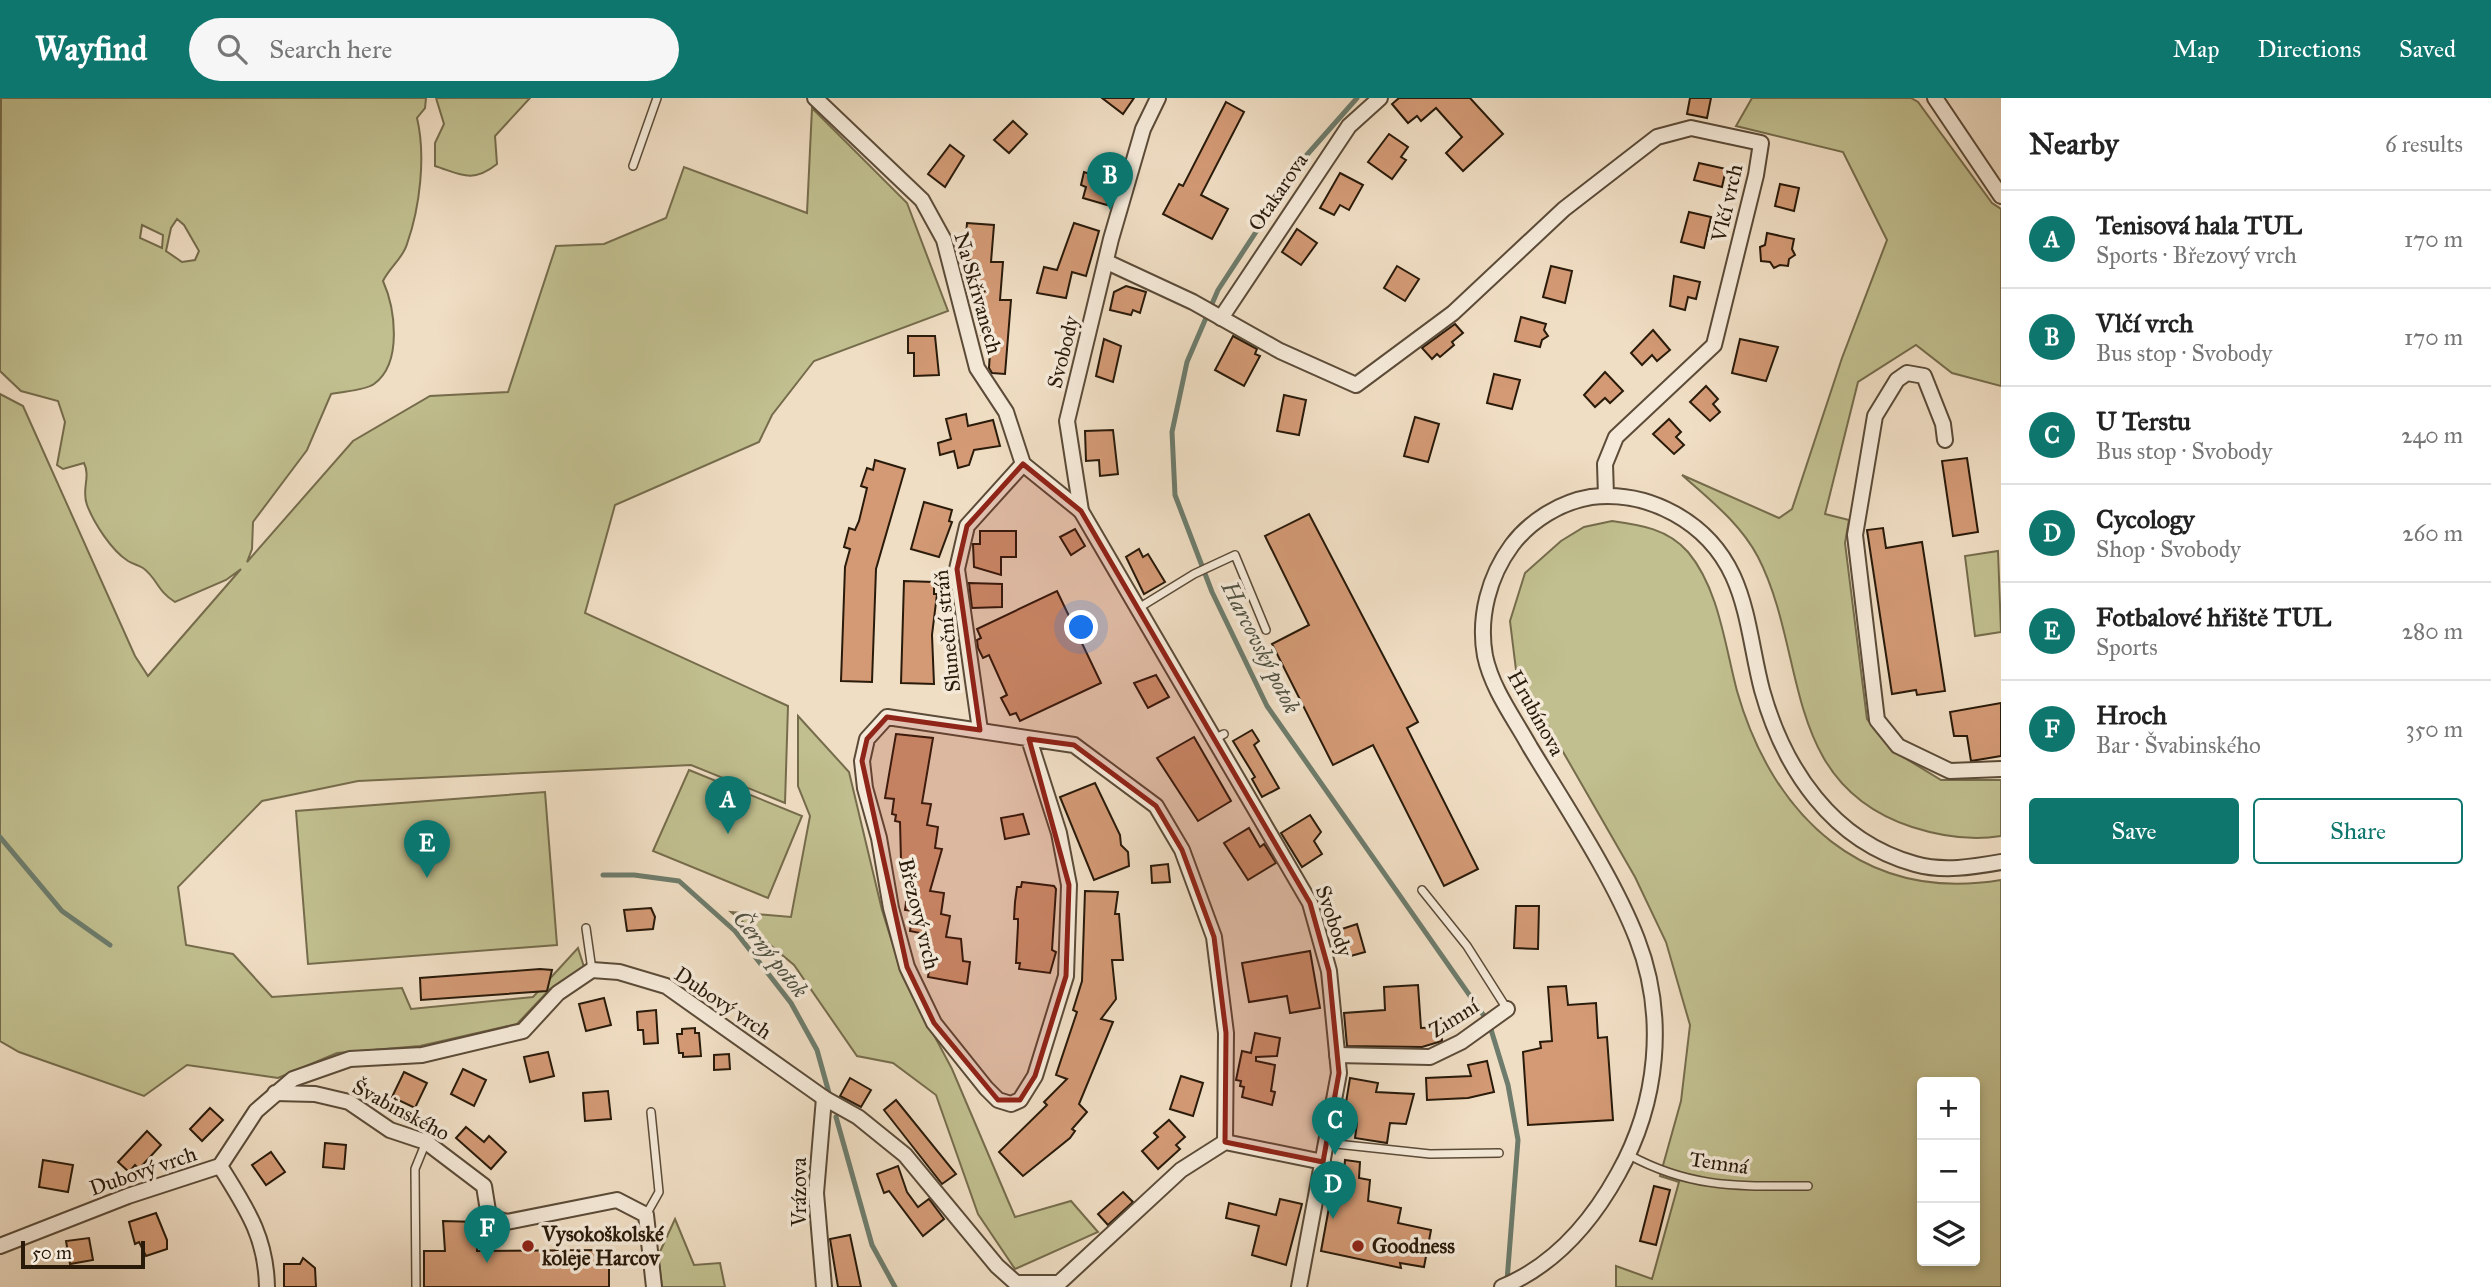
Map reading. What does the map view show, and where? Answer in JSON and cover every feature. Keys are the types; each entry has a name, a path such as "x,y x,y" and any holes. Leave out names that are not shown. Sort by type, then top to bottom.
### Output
{"street":[{"name":"Na Skřivanech","path":"815,98 922,200 944,240 977,368 1006,412 1023,464"},
{"name":"Svobody","path":"1158,98 1143,129 1067,421 1081,511 1219,736 1310,903 1329,971 1339,1073 1298,1287"},
{"name":"Otakarova","path":"1218,316 1349,126 1380,98"},
{"path":"1935,98 2001,196"},
{"name":"Vlčí vrch","path":"1107,262 1193,302 1280,351 1356,384 1453,313 1564,209 1657,138 1691,128 1761,143 1756,175 1714,345 1616,437 1605,464 1606,496"},
{"path":"1945,440 1943,425 1924,376 1907,373 1897,380 1875,415 1855,535 1877,720 1898,746 1950,771 2001,769"},
{"path":"1023,464 1081,511"},
{"name":"Sluneční stráň","path":"980,730 957,569 967,526 1023,464"},
{"name":"Hrubínova","path":"1502,1287 1526,1277 1565,1246 1588,1222 1629,1155 1650,1088 1656,1054 1653,1006 1638,942 1621,905 1491,678 1482,639 1483,617 1495,573 1519,535 1560,507 1586,498 1606,496 1658,504 1701,533 1722,556 1734,578 1762,690 1777,736 1797,774 1830,815 1877,850 1918,865 1962,868 2001,862"},
{"name":"Březový vrch","path":"1028,739 1059,833 1069,885 1066,976 1035,1076 1020,1100 1011,1104 998,1100 934,1023 907,967 891,908 879,838 864,788 862,761 867,738 887,717 1074,745 1156,806 1182,850 1214,937 1226,1033 1224,1142"},
{"name":"Dubový vrch","path":"0,1247 128,1196 220,1166 257,1111 293,1079 350,1059 422,1055 523,1031 558,992 592,970 619,971 666,986 824,1098 858,1117 905,1155 997,1266 1016,1283 1059,1283 1181,1170 1224,1142"},
{"name":"Zimní","path":"1337,1055 1430,1057 1479,1030 1503,1012"},
{"name":"Švabinského","path":"275,1093 315,1094 349,1102 390,1130 426,1142 484,1186 489,1217 507,1222 617,1200 646,1215"},
{"name":"Vrázova","path":"824,1098 816,1193 824,1287"},
{"path":"1224,1142 1324,1162"},
{"path":"220,1166 258,1229 267,1259 267,1287"},
{"path":"646,1215 654,1287"}],"lane":[{"path":"632,166 657,98"},
{"path":"1139,607 1194,574 1235,555 1266,630"},
{"path":"1139,607 1153,607"},
{"path":"1422,890 1467,946 1503,1012"},
{"path":"586,928 592,970"},
{"path":"646,1215 659,1192 651,1112"},
{"path":"416,1287 415,1169 426,1142"},
{"path":"1326,1143 1430,1154 1499,1153"},
{"name":"Temná","path":"1629,1155 1662,1172 1726,1186 1808,1186"}],"highlighted area":[{"path":"1023,464 1081,511 1310,903 1329,971 1339,1073 1323,1162 1225,1142 1226,1033 1214,937 1182,850 1156,806 1074,745 1029,739 1069,885 1066,976 1035,1076 1020,1100 998,1100 934,1023 907,967 862,761 867,739 887,717 980,730 957,569 967,526"}],"shaded area":[{"path":"1,98 426,98 425,108 417,118 421,165 412,230 405,249 383,281 393,320 393,349 389,363 374,384 331,394 307,450 253,522 252,549 247,562 353,441 430,396 508,392 556,246 604,244 666,218 684,167 807,213 812,108 907,203 948,311 814,361 772,415 759,442 615,505 585,613 788,706 785,803 691,765 358,781 262,801 178,887 186,945 233,954 272,997 402,988 411,1009 533,997 578,948 584,967 550,989 517,1024 420,1046 337,1053 278,1078 187,1065 144,1096 19,1052 0,1041 0,394 23,406 135,656 148,676 241,569 226,580 175,602 169,598 148,572 115,550 99,528 85,499 87,473 84,463 63,469 57,465 65,422 58,401 21,391 0,371","holes":["177,219 184,225 199,251 195,260 182,262 166,251 171,228","142,225 163,235 162,248 140,238"]},
{"path":"436,98 530,98 495,136 497,164 480,174 466,176 435,166 435,143 444,124"},
{"path":"1752,98 1911,98 1918,102 1992,203 2001,209 2001,386 1952,373 1916,345 1858,382 1825,514 1849,520 1845,543 1867,719 1895,752 1941,780 2001,780 2001,836 1956,837 1912,827 1870,807 1839,780 1818,748 1804,712 1774,595 1758,557 1733,523 1682,475 1779,518 1792,509 1842,358 1887,240 1843,152 1736,126"},
{"path":"1612,521 1663,533 1688,552 1699,567 1714,600 1737,691 1753,736 1774,777 1800,812 1831,841 1867,864 1907,878 1952,884 2001,880 2001,1287 1616,1287 1616,1266 1652,1279 1679,1182 1660,1176 1681,1101 1690,1025 1666,942 1635,877 1516,670 1510,621 1525,573 1561,541 1584,527"},
{"path":"1998,551 2001,632 1975,636 1965,556"},
{"path":"798,716 849,772 882,910 903,977 952,1069 1015,1217 1071,1201 1098,1232 1015,1269 978,1214 936,1095 893,1063 857,1056 794,965 731,912 791,917 810,816 798,786"},
{"path":"689,770 802,816 768,898 653,851"},
{"path":"545,792 557,945 308,964 296,811"},
{"path":"675,1219 694,1265 720,1263 725,1287 662,1287 658,1256"}],"building":[{"path":"1102,98 1134,98 1123,114"},
{"path":"1399,98 1470,98 1503,134 1463,171 1446,153 1462,137 1436,108 1421,121 1417,116 1408,123 1392,104"},
{"path":"1690,98 1711,98 1707,118 1687,114"},
{"path":"1226,102 1244,112 1201,195 1228,209 1212,239 1163,214 1179,184 1183,186"},
{"path":"1013,121 1027,134 1009,153 994,140"},
{"path":"1389,134 1408,147 1401,157 1406,160 1392,179 1368,162"},
{"path":"950,145 964,156 945,187 928,174"},
{"path":"1699,163 1726,169 1722,187 1694,180"},
{"path":"1092,165 1116,172 1107,205 1083,198 1086,187 1081,185 1084,172 1090,174"},
{"path":"1340,173 1363,185 1349,210 1340,205 1334,215 1320,208"},
{"path":"1780,184 1799,188 1794,211 1775,206"},
{"path":"1689,212 1711,217 1704,248 1681,242"},
{"path":"967,223 994,225 991,262 1003,262 1000,300 1011,300 1005,374 992,373 989,368 991,336 981,335 984,299 973,298 976,261 964,260"},
{"path":"1074,223 1099,231 1086,276 1072,272 1066,298 1037,293 1044,267 1057,270"},
{"path":"1297,229 1317,243 1301,265 1282,252"},
{"path":"1767,233 1794,239 1792,249 1795,255 1789,259 1788,266 1780,265 1774,268 1770,262 1761,261 1760,247 1765,245"},
{"path":"1397,266 1419,279 1405,301 1384,288"},
{"path":"1551,266 1572,271 1565,303 1543,297"},
{"path":"1674,276 1700,282 1696,299 1688,297 1685,310 1670,306"},
{"path":"1126,286 1146,292 1140,313 1133,310 1131,315 1110,310 1114,292"},
{"path":"1521,317 1546,324 1544,330 1548,336 1542,340 1540,347 1515,341"},
{"path":"1455,324 1463,333 1440,357 1437,354 1432,359 1422,348"},
{"path":"1653,330 1670,350 1657,361 1652,355 1642,365 1631,353"},
{"path":"908,336 935,336 939,375 914,376 914,353 908,353"},
{"path":"1233,336 1257,349 1255,354 1260,356 1244,386 1215,370"},
{"path":"1104,339 1121,346 1113,382 1096,376"},
{"path":"1740,339 1778,347 1766,381 1732,373"},
{"path":"1605,372 1623,391 1610,403 1605,398 1595,407 1584,395"},
{"path":"1494,374 1520,380 1512,409 1487,403"},
{"path":"1706,386 1718,399 1713,404 1720,412 1710,421 1690,402"},
{"path":"1284,395 1306,400 1299,435 1277,431"},
{"path":"966,414 968,426 993,420 1000,446 974,450 969,465 958,468 954,451 940,455 938,443 951,439 946,419"},
{"path":"1415,417 1439,424 1428,462 1404,456"},
{"path":"1669,419 1681,432 1676,437 1684,445 1674,454 1653,434"},
{"path":"1113,430 1118,474 1100,476 1099,460 1086,461 1085,431"},
{"path":"1967,458 1978,532 1953,536 1942,461"},
{"path":"875,460 905,469 876,569 872,682 841,681 845,567 850,549 844,547 849,528 855,530 859,521 867,488 861,486 867,468 873,470"},
{"path":"924,502 952,510 949,521 952,522 939,557 911,549"},
{"path":"1309,514 1418,722 1407,728 1478,869 1444,886 1373,745 1333,765 1272,644 1309,625 1265,536"},
{"path":"1883,528 1886,548 1922,542 1945,691 1917,695 1916,690 1892,694 1867,530"},
{"path":"1075,529 1085,546 1071,555 1060,537"},
{"path":"980,531 1016,531 1016,557 1001,557 1001,575 974,567 973,544 980,544"},
{"path":"1139,549 1143,557 1148,554 1165,582 1144,594 1126,557"},
{"path":"904,581 934,582 934,594 937,594 932,635 934,684 901,683"},
{"path":"969,583 1002,584 1002,607 972,608"},
{"path":"1057,591 1101,683 1020,721 1016,713 1010,715 1001,698 1007,695 989,655 983,658 978,648 977,640 981,638 977,629"},
{"path":"1156,675 1169,697 1148,708 1134,683"},
{"path":"2001,703 2001,756 1971,761 1967,736 1954,736 1950,712"},
{"path":"1252,730 1259,741 1254,745 1279,788 1262,797 1252,779 1255,777 1233,741"},
{"path":"896,734 933,738 922,803 931,804 927,825 938,827 935,848 942,849 930,891 944,893 941,914 950,916 946,937 961,939 963,961 970,962 967,984 928,977 931,957 923,955 925,934 910,931 913,911 905,910 911,867 904,866 904,860 901,860 900,822 895,821 896,815 892,814 894,799 885,798"},
{"path":"1194,737 1231,801 1198,821 1157,758"},
{"path":"1095,783 1120,835 1121,845 1128,852 1129,866 1094,880 1060,797"},
{"path":"1023,814 1029,834 1005,839 1001,818"},
{"path":"1310,815 1321,832 1314,841 1322,854 1302,867 1281,833"},
{"path":"1249,828 1260,847 1264,844 1276,863 1248,880 1224,843"},
{"path":"1168,864 1170,882 1152,883 1151,866"},
{"path":"1022,882 1054,886 1056,889 1052,950 1056,952 1050,973 1019,969 1020,963 1016,963 1018,919 1014,919 1015,902 1017,887 1021,887"},
{"path":"1085,891 1118,892 1115,914 1119,914 1123,960 1112,960 1116,999 1101,1019 1113,1022 1079,1104 1087,1112 1072,1129 1075,1131 1070,1138 1023,1176 999,1152 1047,1105 1044,1102 1067,1079 1056,1075 1077,1012 1073,1010 1082,981"},
{"path":"1516,906 1539,906 1538,949 1514,948"},
{"path":"651,908 655,917 653,929 627,931 624,910"},
{"path":"1357,924 1365,952 1347,957 1339,930"},
{"path":"1310,951 1320,1008 1290,1013 1287,996 1249,1002 1242,963"},
{"path":"552,970 547,991 421,1000 420,978"},
{"path":"1418,985 1421,1028 1441,1027 1442,1041 1422,1047 1347,1046 1344,1013 1385,1010 1384,987"},
{"path":"1566,986 1568,1005 1596,1003 1598,1038 1607,1037 1613,1120 1528,1125 1523,1052 1541,1048 1540,1042 1552,1041 1548,987"},
{"path":"604,998 611,1025 586,1031 579,1004"},
{"path":"656,1010 658,1043 644,1044 643,1030 638,1030 637,1012"},
{"path":"695,1028 695,1033 699,1033 701,1056 683,1057 683,1053 679,1053 677,1034 682,1034 682,1029"},
{"path":"1255,1033 1280,1038 1277,1056 1256,1057 1256,1061 1275,1065 1272,1105 1242,1097 1244,1087 1240,1086 1241,1081 1236,1080 1242,1051 1251,1053"},
{"path":"548,1052 554,1076 530,1082 524,1057"},
{"path":"729,1054 730,1069 714,1070 714,1055"},
{"path":"1487,1061 1494,1092 1468,1098 1427,1100 1426,1078 1471,1076 1468,1065"},
{"path":"463,1069 486,1080 474,1106 451,1094"},
{"path":"404,1072 427,1083 415,1108 392,1097"},
{"path":"1181,1076 1203,1083 1193,1116 1170,1109"},
{"path":"850,1078 871,1090 861,1107 840,1096"},
{"path":"1350,1078 1378,1083 1376,1092 1414,1094 1406,1124 1390,1123 1387,1143 1355,1138 1357,1123 1343,1121"},
{"path":"608,1091 611,1119 585,1121 583,1093"},
{"path":"896,1100 956,1174 942,1184 884,1110"},
{"path":"210,1108 223,1120 202,1141 190,1129"},
{"path":"1169,1120 1185,1137 1176,1145 1180,1149 1158,1169 1142,1151 1158,1137 1154,1133"},
{"path":"466,1127 484,1142 489,1136 506,1152 491,1169 456,1138"},
{"path":"147,1131 161,1145 139,1169 135,1165 129,1172 118,1162"},
{"path":"325,1143 346,1145 344,1169 323,1167"},
{"path":"271,1152 285,1172 266,1185 252,1165"},
{"path":"43,1160 73,1165 68,1192 39,1187"},
{"path":"1345,1160 1360,1162 1359,1178 1370,1180 1368,1201 1401,1208 1398,1223 1431,1230 1424,1267 1400,1263 1401,1268 1321,1251 1330,1202 1341,1204"},
{"path":"898,1166 907,1192 918,1207 929,1199 944,1219 923,1236 889,1191 884,1193 877,1174"},
{"path":"1654,1186 1670,1190 1656,1245 1640,1241"},
{"path":"1123,1192 1133,1202 1108,1225 1098,1214"},
{"path":"1280,1199 1302,1204 1286,1265 1252,1255 1259,1226 1226,1218 1229,1203 1276,1215"},
{"path":"156,1213 167,1240 167,1249 146,1256 139,1242 135,1244 129,1222"},
{"path":"443,1221 477,1222 477,1251 609,1250 609,1287 424,1287 424,1251 445,1251"},
{"path":"850,1235 861,1287 838,1287 830,1239"},
{"path":"89,1238 93,1260 70,1264 66,1241"},
{"path":"303,1258 315,1268 316,1287 284,1287 284,1264 300,1264"}],"waterway":[{"name":"Harcovský potok","path":"1357,98 1305,157 1218,290 1187,362 1172,432 1175,495 1212,592 1267,706 1489,1023 1508,1085 1518,1140 1507,1281"},
{"name":"Černý potok","path":"0,837 62,911 110,945"},
{"name":"Černý potok","path":"603,875 634,875 679,881 735,931 791,1003 817,1050 829,1093"},
{"name":"Černý potok","path":"836,1117 872,1245 895,1287"}],"place":[{"name":"Vlčí vrch","path":"1110,210"},
{"name":"Tenisová hala TUL","path":"728,834"},
{"name":"Fotbalové hřiště TUL","path":"427,878"},
{"name":"U Terstu","path":"1335,1155"},
{"name":"Cycology","path":"1333,1219"},
{"name":"Vysokoškolské koleje Harcov","path":"528,1246"},
{"name":"Goodness","path":"1358,1246"},
{"name":"Hroch","path":"487,1263"}]}
